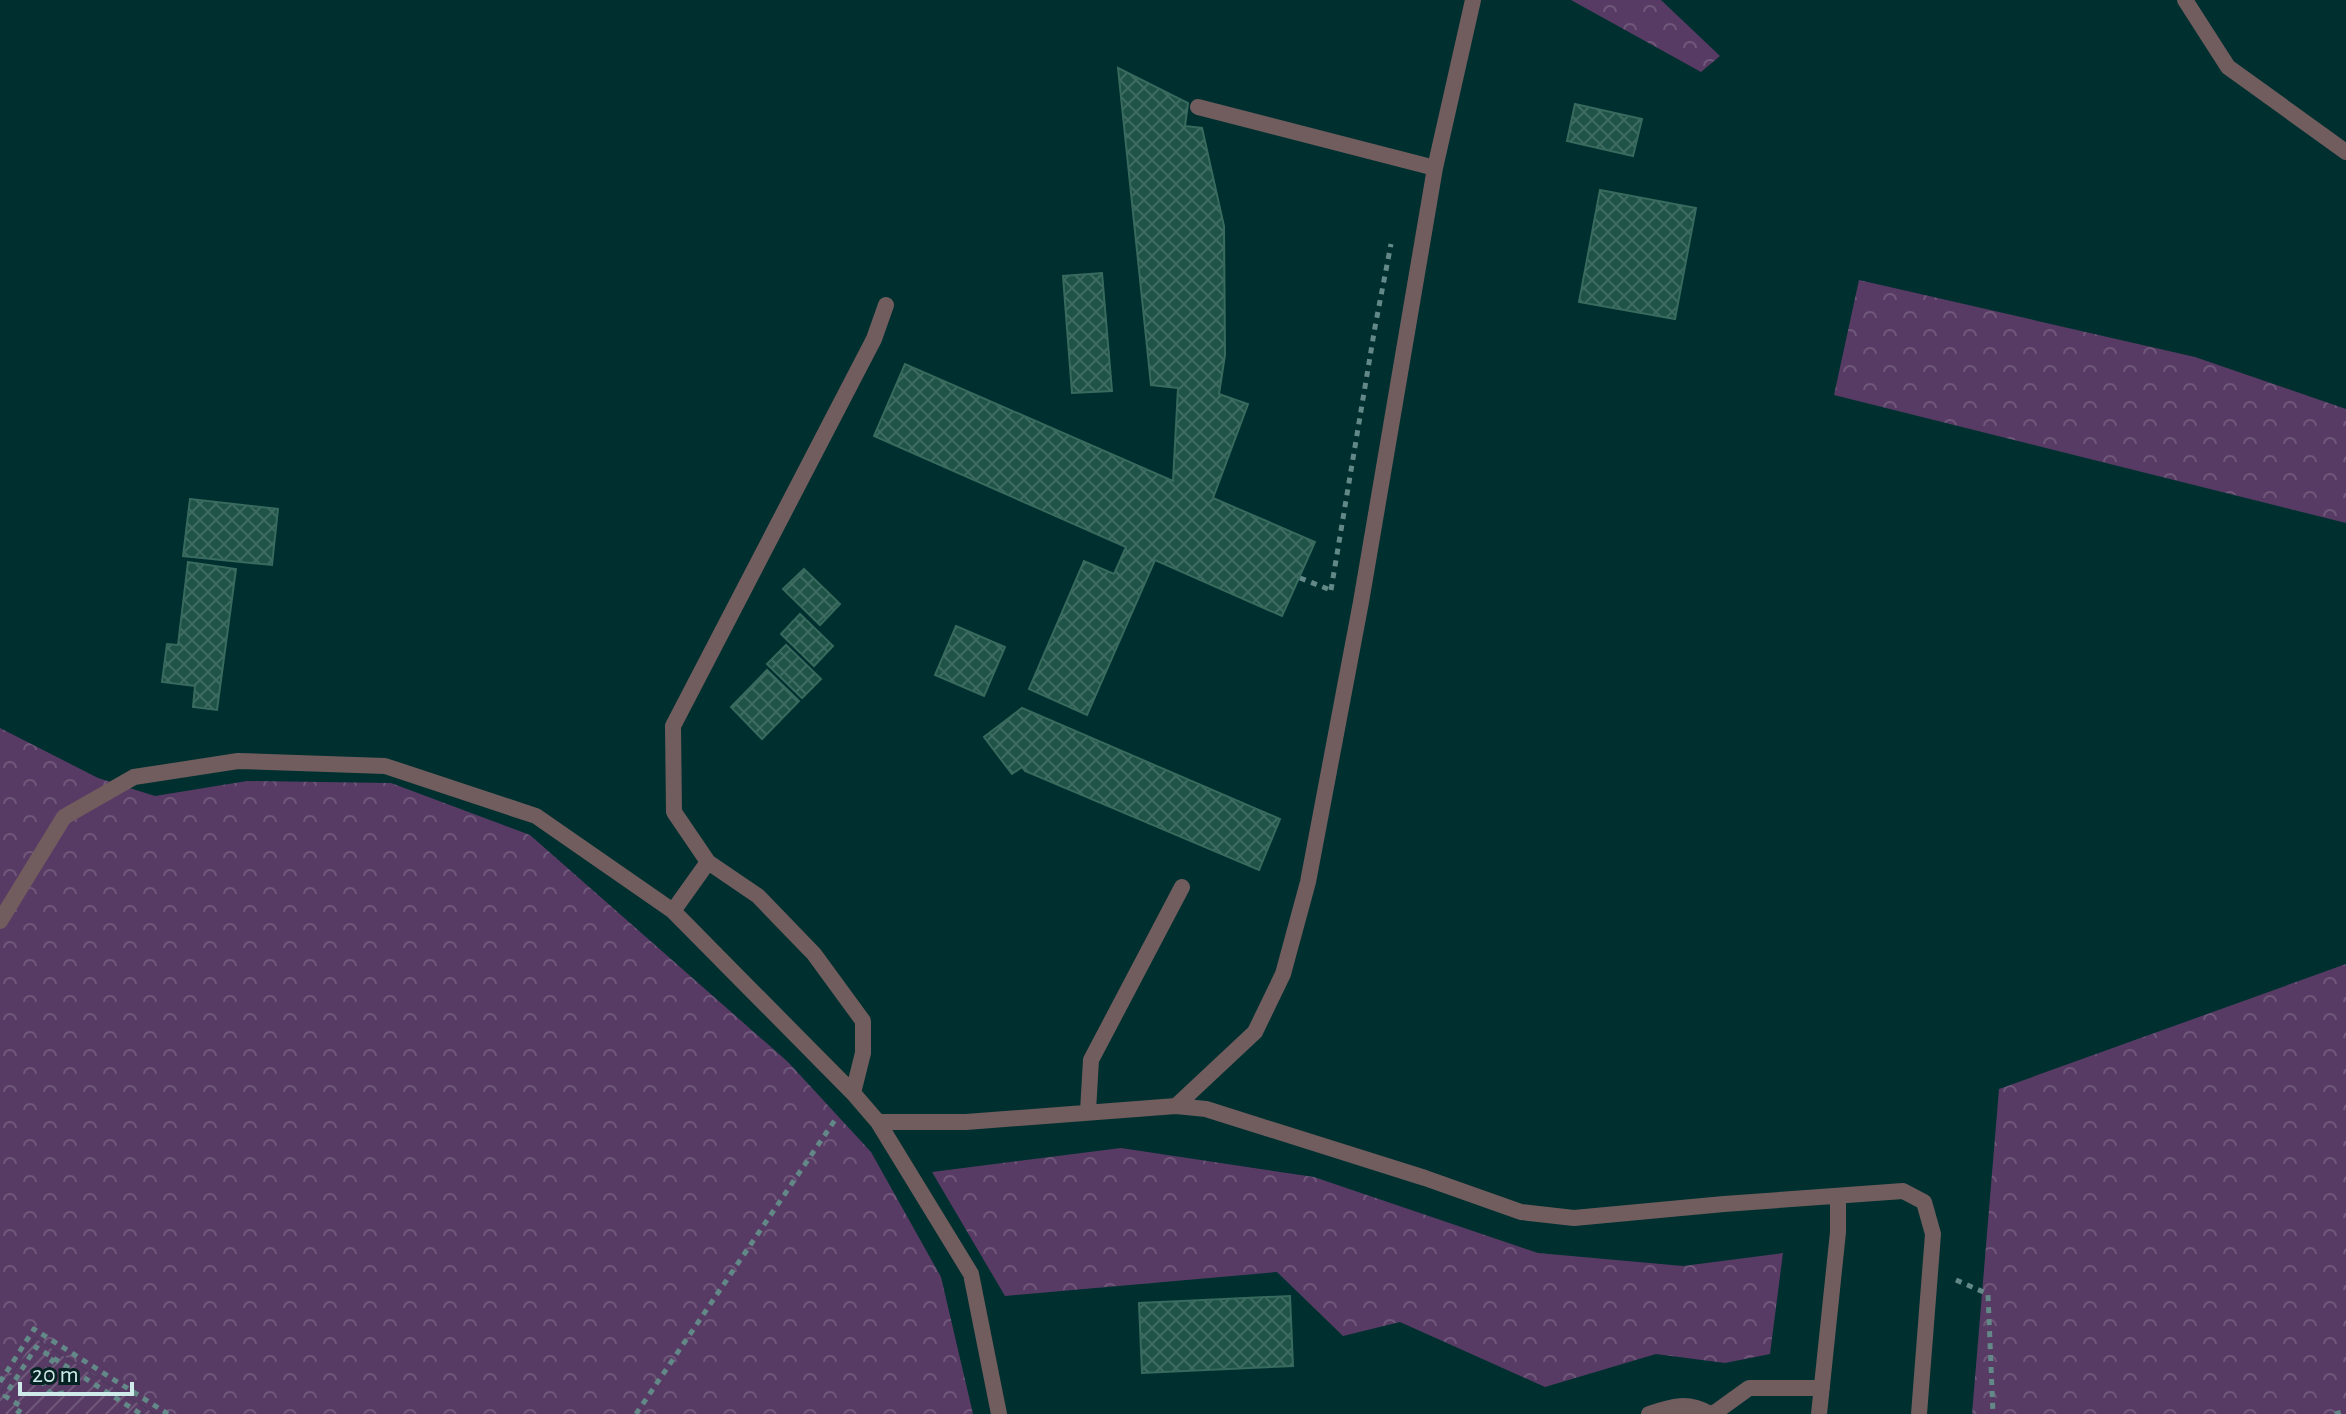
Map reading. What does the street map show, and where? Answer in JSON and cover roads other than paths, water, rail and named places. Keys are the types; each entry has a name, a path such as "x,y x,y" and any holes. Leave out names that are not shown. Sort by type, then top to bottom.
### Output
{"lane":[{"path":"1176,1106 1255,1032 1283,974 1308,882 1361,602 1435,168 1473,0"},
{"path":"2185,0 2228,67 2346,152"},
{"path":"1198,107 1435,168"},
{"path":"853,1093 863,1053 863,1021 814,954 758,896 708,862 674,812 673,726 874,339 886,305"},
{"path":"0,921 64,817 134,777 238,761 385,766 536,816 673,911 878,1122 971,1274 999,1414"},
{"path":"673,911 708,862"},
{"path":"1088,1111 1091,1060 1182,887"},
{"path":"878,1122 966,1122 1176,1106 1206,1109 1425,1178 1521,1212 1574,1218 1903,1191 1924,1202 1933,1234 1919,1414"},
{"path":"1819,1414 1838,1232 1838,1196"},
{"path":"1649,1414 1683,1404 1712,1414 1749,1388 1822,1388"}]}
